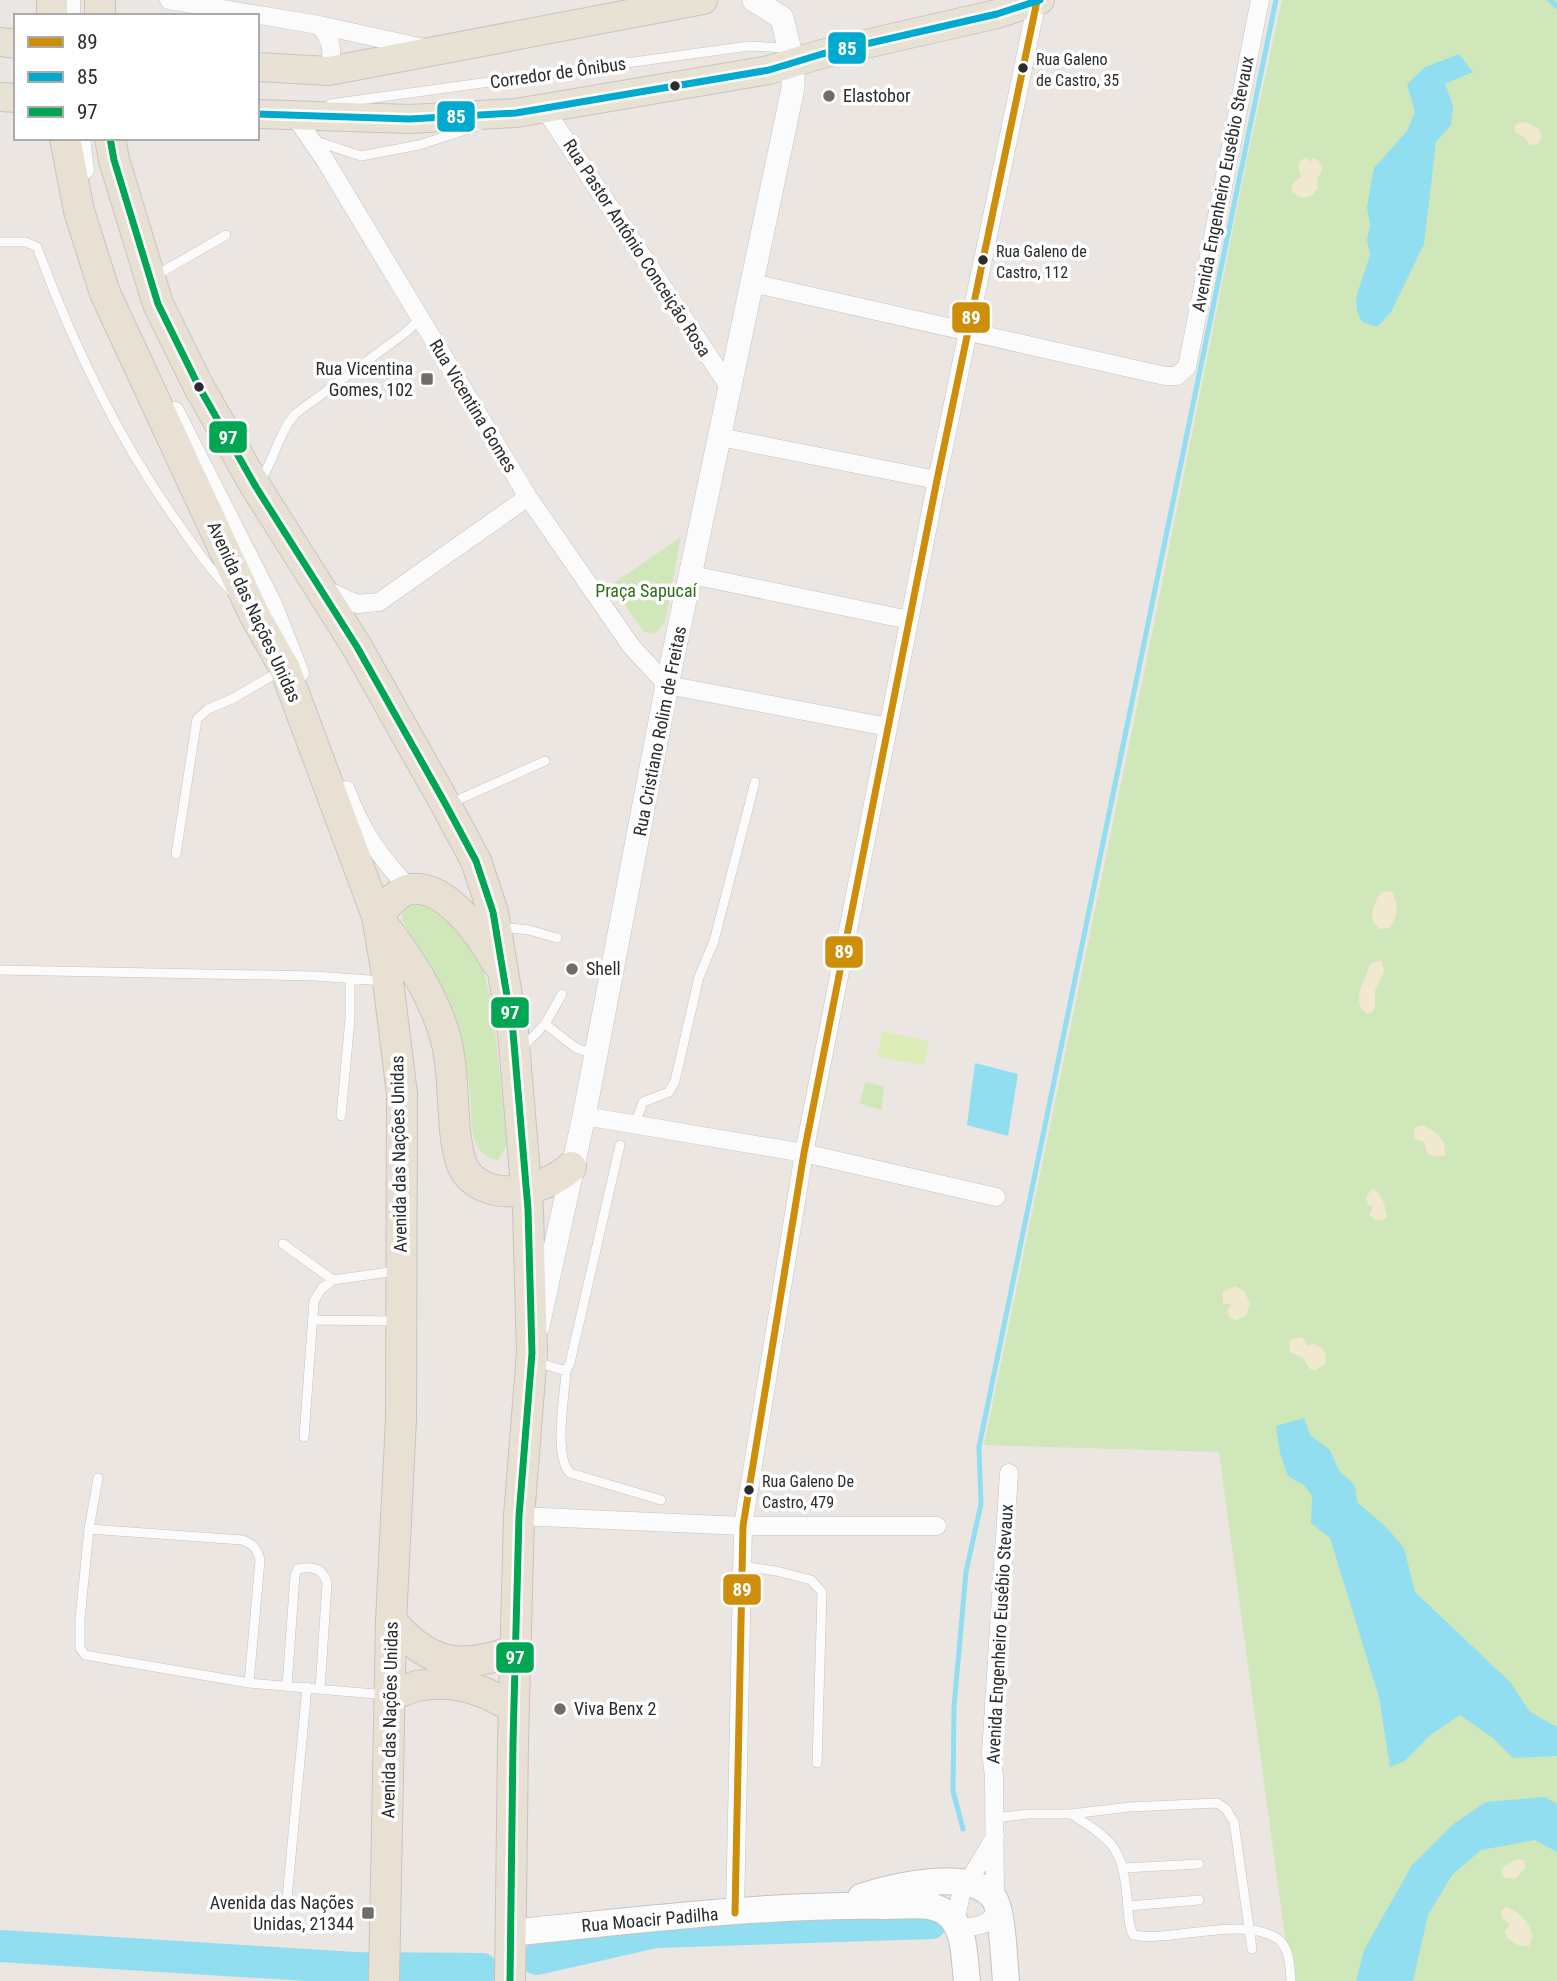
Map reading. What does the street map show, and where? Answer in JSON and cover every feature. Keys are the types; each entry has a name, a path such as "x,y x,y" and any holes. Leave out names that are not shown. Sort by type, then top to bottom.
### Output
{"highway":[{"name":"Avenida das Nações Unidas","path":"65,140 79,211 105,293 254,614 285,669 377,916 402,1094 401,1419 391,1621 384,1972"},
{"path":"110,140 158,304 193,375 256,487 357,647 476,860 496,926 515,1055 527,1189 532,1356 519,1516 510,1981"},
{"path":"506,981 488,947 469,920 447,902 424,890 410,889 395,898 377,916 408,955 428,993 445,1038 452,1070 461,1164 469,1174 489,1189 500,1192 527,1189 558,1178 571,1167"},
{"path":"391,1621 408,1641 442,1660 474,1661 515,1650"},
{"path":"390,1695 416,1686 472,1687 495,1696 514,1709"}],"main road":[{"path":"259,67 329,71 438,52 659,4 703,0"},
{"path":"259,114 410,119 516,113 769,70 791,55 822,54 997,15 1038,0"},
{"path":"833,1905 886,1889 925,1883 967,1882 982,1887 996,1906"},
{"path":"833,1905 939,1909 957,1924 967,1981"},
{"name":"Rua Moacir Padilha","path":"509,1942 735,1913 833,1905"},
{"name":"Avenida Engenheiro Eusébio Stevaux","path":"996,1906 1006,1981"}],"street":[{"path":"169,0 253,14"},
{"name":"Rua Cristiano Rolim de Freitas","path":"532,1356 596,1055 611,952 793,88 791,55 782,18 754,0"},
{"path":"735,1913 743,1526 804,1153 937,480 1038,0"},
{"name":"Avenida Engenheiro Eusébio Stevaux","path":"969,331 1165,376 1177,376 1187,368 1260,0"},
{"path":"259,15 319,25 438,52"},
{"path":"319,25 328,35 333,50 329,71"},
{"name":"Rua Pastor Antônio Conceição Rosa","path":"544,108 730,388"},
{"name":"Rua Vicentina Gomes","path":"295,115 528,497 631,646 667,685"},
{"path":"81,140 94,221 113,276 165,391 273,604 363,831 385,862 410,889"},
{"path":"752,283 969,331"},
{"path":"720,437 937,480"},
{"path":"319,587 356,604 379,602 528,497"},
{"path":"692,575 909,620"},
{"path":"667,685 888,727"},
{"path":"584,1116 804,1153 996,1197"},
{"name":"Avenida Engenheiro Eusébio Stevaux","path":"996,1906 991,1753 1009,1473"},
{"path":"519,1516 743,1526 937,1526"},
{"path":"995,1838 958,1901 957,1924 983,1926 991,1921 996,1906"}],"lane":[{"name":"Corredor de Ônibus","path":"295,115 331,104 749,46 791,55"},
{"path":"311,139 361,156 419,145 516,113"},
{"path":"150,279 226,235"},
{"path":"0,242 26,242 37,247 74,342 111,419 136,463 215,575 254,614"},
{"path":"256,487 269,469 285,425 295,414 420,319"},
{"path":"176,854 197,719 208,709 232,699 285,669"},
{"path":"446,805 545,761"},
{"path":"635,1124 643,1102 669,1092 675,1082 699,977 714,941 755,782"},
{"path":"496,926 529,930 557,938"},
{"path":"0,970 302,976 388,981"},
{"path":"341,1116 350,1019 350,979"},
{"path":"515,1055 545,1024 562,994"},
{"path":"545,1024 576,1048 596,1055"},
{"path":"620,1145 566,1370 562,1462 570,1472 661,1500"},
{"path":"283,1244 332,1280"},
{"path":"304,1437 314,1301 332,1280 401,1271"},
{"path":"312,1320 401,1321"},
{"path":"532,1356 566,1370"},
{"path":"98,1478 89,1529 79,1640 85,1655 249,1683 390,1695"},
{"path":"89,1529 242,1540 251,1543 258,1550 260,1560 249,1683"},
{"path":"742,1566 811,1580 822,1592 817,1763"},
{"path":"287,1686 295,1575 298,1569 306,1567 320,1570 327,1583 320,1689"},
{"path":"285,1919 307,1687"},
{"path":"995,1818 1217,1803 1227,1809 1234,1822 1252,1949"},
{"path":"1071,1814 1114,1845 1124,1868 1131,1934 1135,1936 1249,1928 1279,1940 1287,1951 1291,1981"},
{"path":"1124,1868 1199,1864"},
{"path":"1128,1906 1199,1900"}],"green space":[{"path":"1282,0 1557,0 1557,1981 1291,1981 1219,1452 984,1445 1246,164"},
{"name":"Praça Sapucaí","path":"681,537 665,623 655,633 644,632 611,585"},
{"path":"418,901 446,913 482,964 493,1010 507,1145 498,1160 488,1157 476,1143 461,1043 448,1006 402,920 406,907"},
{"path":"883,1031 929,1041 924,1065 877,1057"},
{"path":"865,1082 884,1087 882,1110 860,1104"}],"sand":[{"path":"1521,122 1540,130 1542,138 1537,144 1530,145 1524,137 1515,132 1515,125"},
{"path":"1306,157 1310,162 1313,158 1317,159 1322,170 1317,179 1318,188 1311,196 1302,198 1292,193 1292,187 1301,177 1298,167 1300,161"},
{"path":"1392,892 1397,906 1396,914 1390,928 1379,929 1372,920 1373,909 1380,893"},
{"path":"1382,962 1384,971 1375,991 1375,1008 1367,1014 1359,1003 1360,990 1370,964"},
{"path":"1423,1125 1442,1140 1445,1155 1435,1157 1427,1153 1424,1142 1415,1139 1414,1128"},
{"path":"1373,1188 1385,1205 1387,1217 1383,1220 1375,1220 1369,1214 1373,1207 1368,1205 1366,1197"},
{"path":"1235,1286 1244,1291 1250,1303 1246,1316 1236,1320 1229,1317 1227,1310 1232,1305 1223,1303 1223,1292"},
{"path":"1300,1337 1307,1346 1314,1344 1323,1350 1325,1364 1316,1370 1310,1369 1303,1358 1290,1352 1290,1340"},
{"path":"1517,1859 1524,1860 1526,1867 1515,1879 1504,1878 1501,1871 1503,1867"},
{"path":"1506,1907 1520,1915 1529,1927 1533,1936 1529,1946 1519,1946 1507,1938 1505,1931 1510,1925 1502,1918 1501,1911"}],"water":[{"path":"1459,54 1473,72 1445,84 1453,105 1451,125 1436,142 1424,244 1391,312 1377,327 1362,322 1357,311 1356,297 1370,255 1367,207 1374,168 1407,131 1415,112 1407,84 1425,67"},
{"path":"975,1063 1018,1074 1008,1136 967,1125"},
{"path":"1304,1418 1310,1435 1330,1450 1339,1471 1355,1485 1357,1502 1386,1527 1404,1548 1415,1592 1510,1682 1530,1712 1557,1727 1557,1756 1513,1758 1493,1738 1460,1715 1429,1736 1405,1761 1390,1767 1379,1697 1330,1538 1311,1523 1312,1496 1304,1485 1288,1476 1280,1453 1276,1426"},
{"path":"1545,1797 1557,1804 1557,1852 1535,1840 1481,1850 1452,1875 1428,1915 1413,1981 1356,1981 1364,1950 1412,1865 1452,1825 1486,1802"}],"waterway":[{"path":"963,1829 953,1791 954,1707 966,1572 981,1504 979,1447 1276,0"},
{"path":"1550,0 1557,6"},
{"path":"537,1959 656,1932 931,1923"},
{"path":"0,1946 355,1968 482,1969"}],"transit line":[{"name":"85","path":"259,114 410,119 516,113 769,70 822,54 997,14 1040,0"},
{"name":"89","path":"735,1913 743,1526 804,1153 937,480 1037,1"},
{"name":"97","path":"110,140 158,304 199,387 256,487 357,647 446,805 476,861 493,912 513,1032 528,1209 532,1353 519,1516 510,1981"}],"place":[{"name":"Rua Galeno de Castro, 35","path":"1023,68"},
{"name":"Elastobor","path":"829,96"},
{"name":"Rua Galeno de Castro, 112","path":"983,260"},
{"name":"Rua Vicentina Gomes, 102","path":"427,379"},
{"name":"Shell","path":"572,969"},
{"name":"Rua Galeno De Castro, 479","path":"749,1490"},
{"name":"Viva Benx 2","path":"560,1709"},
{"name":"Avenida das Nações Unidas, 21344","path":"368,1913"}]}
